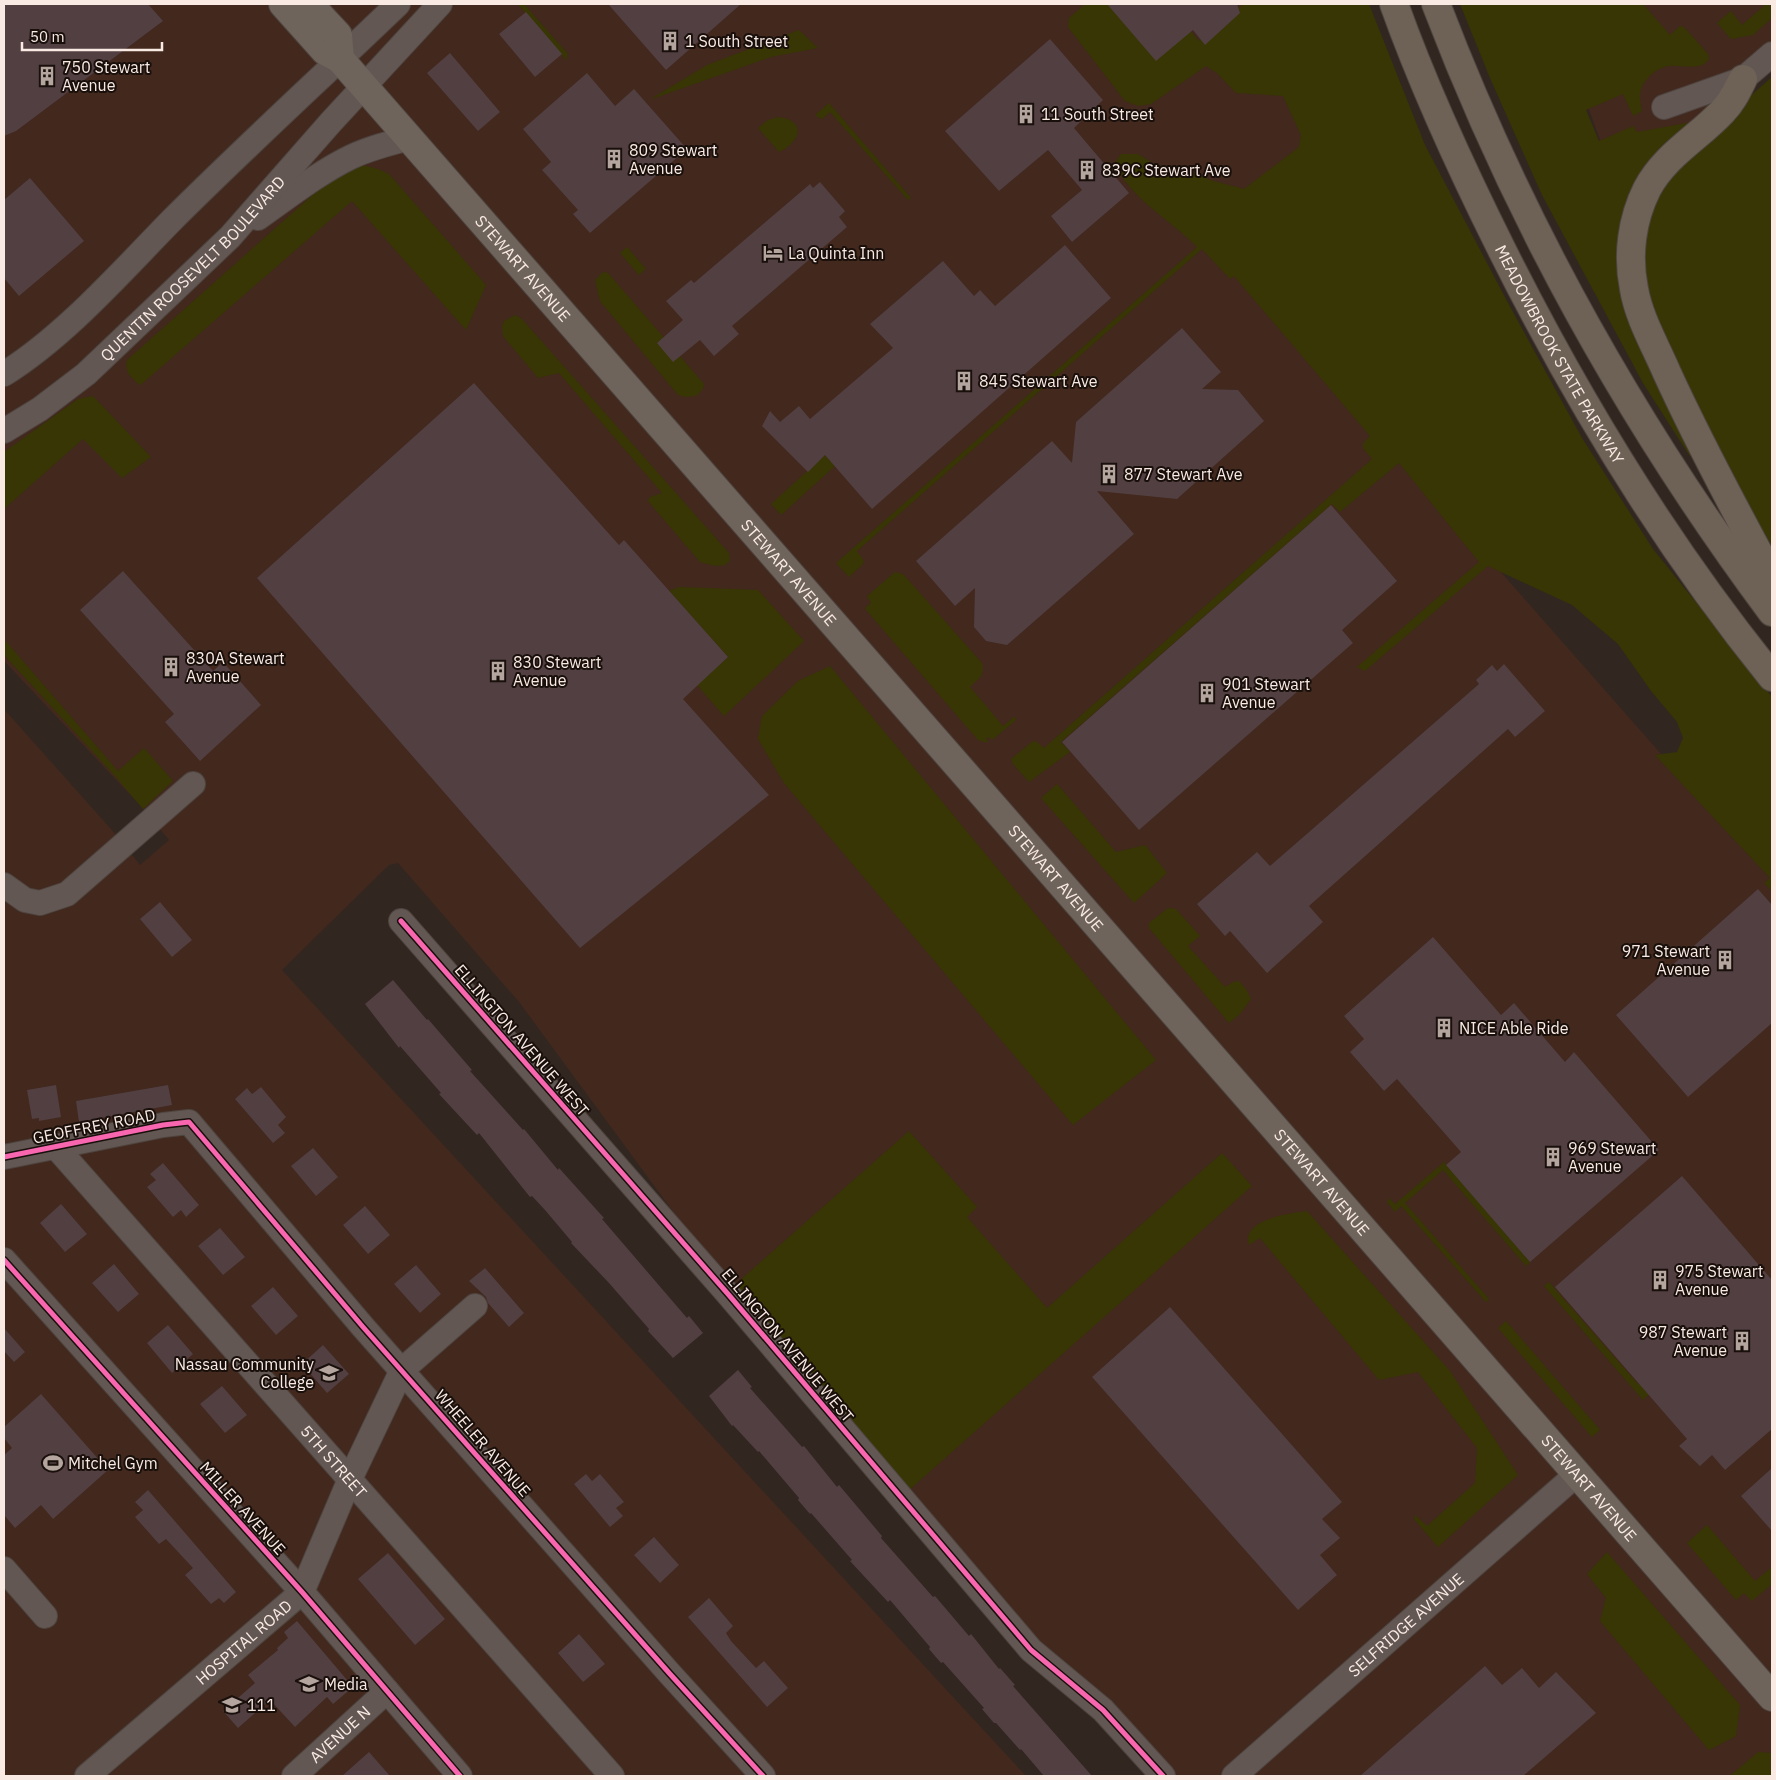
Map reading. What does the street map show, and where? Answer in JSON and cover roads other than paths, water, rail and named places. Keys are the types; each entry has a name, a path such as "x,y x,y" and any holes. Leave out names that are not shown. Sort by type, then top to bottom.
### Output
{"highway":[{"name":"MEADOWBROOK STATE PARKWAY","path":"1394,4 1452,145 1480,207 1542,329 1575,388 1647,503 1726,617 1772,677"},
{"path":"1436,4 1498,152 1579,314 1631,405 1689,495 1772,612"},
{"path":"1743,79 1725,110 1668,160 1648,187 1638,211 1632,235 1632,276 1639,310 1683,407 1717,476 1772,578"}],"main road":[{"name":"STEWART AVENUE","path":"283,4 325,51 340,59 365,86 1772,1697"},
{"path":"309,4 338,35 340,59"}],"street":[{"path":"4,374 67,324 398,4"},
{"name":"QUENTIN ROOSEVELT BOULEVARD","path":"4,432 40,409 86,374 230,237 324,129 440,4"},
{"path":"1664,106 1743,79 1772,54"},
{"path":"230,237 349,158 370,149 410,138"},
{"path":"4,885 25,900 40,903 67,894 194,784"},
{"name":"ELLINGTON AVENUE WEST","path":"401,921 722,1287 1030,1650 1103,1710 1164,1776"},
{"name":"GEOFFREY ROAD","path":"4,1157 163,1125 189,1122"},
{"name":"WHEELER AVENUE","path":"189,1122 363,1327 670,1674 763,1776"},
{"name":"5TH STREET","path":"55,1146 612,1776"},
{"name":"MILLER AVENUE","path":"4,1260 302,1592 460,1776"},
{"name":"HOSPITAL ROAD","path":"87,1776 302,1592 350,1480 402,1370 475,1306"},
{"name":"SELFRIDGE AVENUE","path":"1234,1776 1577,1474"},
{"path":"4,1569 45,1616"},
{"name":"AVENUE N","path":"294,1776 387,1691"}],"place":[{"name":"1 South Street","path":"670,41"},
{"name":"750 Stewart Avenue","path":"47,76"},
{"name":"11 South Street","path":"1026,114"},
{"name":"809 Stewart Avenue","path":"614,159"},
{"name":"839C Stewart Ave","path":"1087,170"},
{"name":"La Quinta Inn","path":"773,253"},
{"name":"845 Stewart Ave","path":"964,381"},
{"name":"877 Stewart Ave","path":"1109,474"},
{"name":"830A Stewart Avenue","path":"171,667"},
{"name":"830 Stewart Avenue","path":"498,671"},
{"name":"901 Stewart Avenue","path":"1207,693"},
{"name":"971 Stewart Avenue","path":"1725,960"},
{"name":"NICE Able Ride","path":"1444,1028"},
{"name":"969 Stewart Avenue","path":"1553,1157"},
{"name":"975 Stewart Avenue","path":"1660,1280"},
{"name":"987 Stewart Avenue","path":"1742,1341"},
{"name":"Nassau Community College","path":"329,1373"},
{"name":"Mitchel Gym","path":"53,1463"},
{"name":"Media","path":"309,1684"},
{"name":"111","path":"232,1705"}]}
